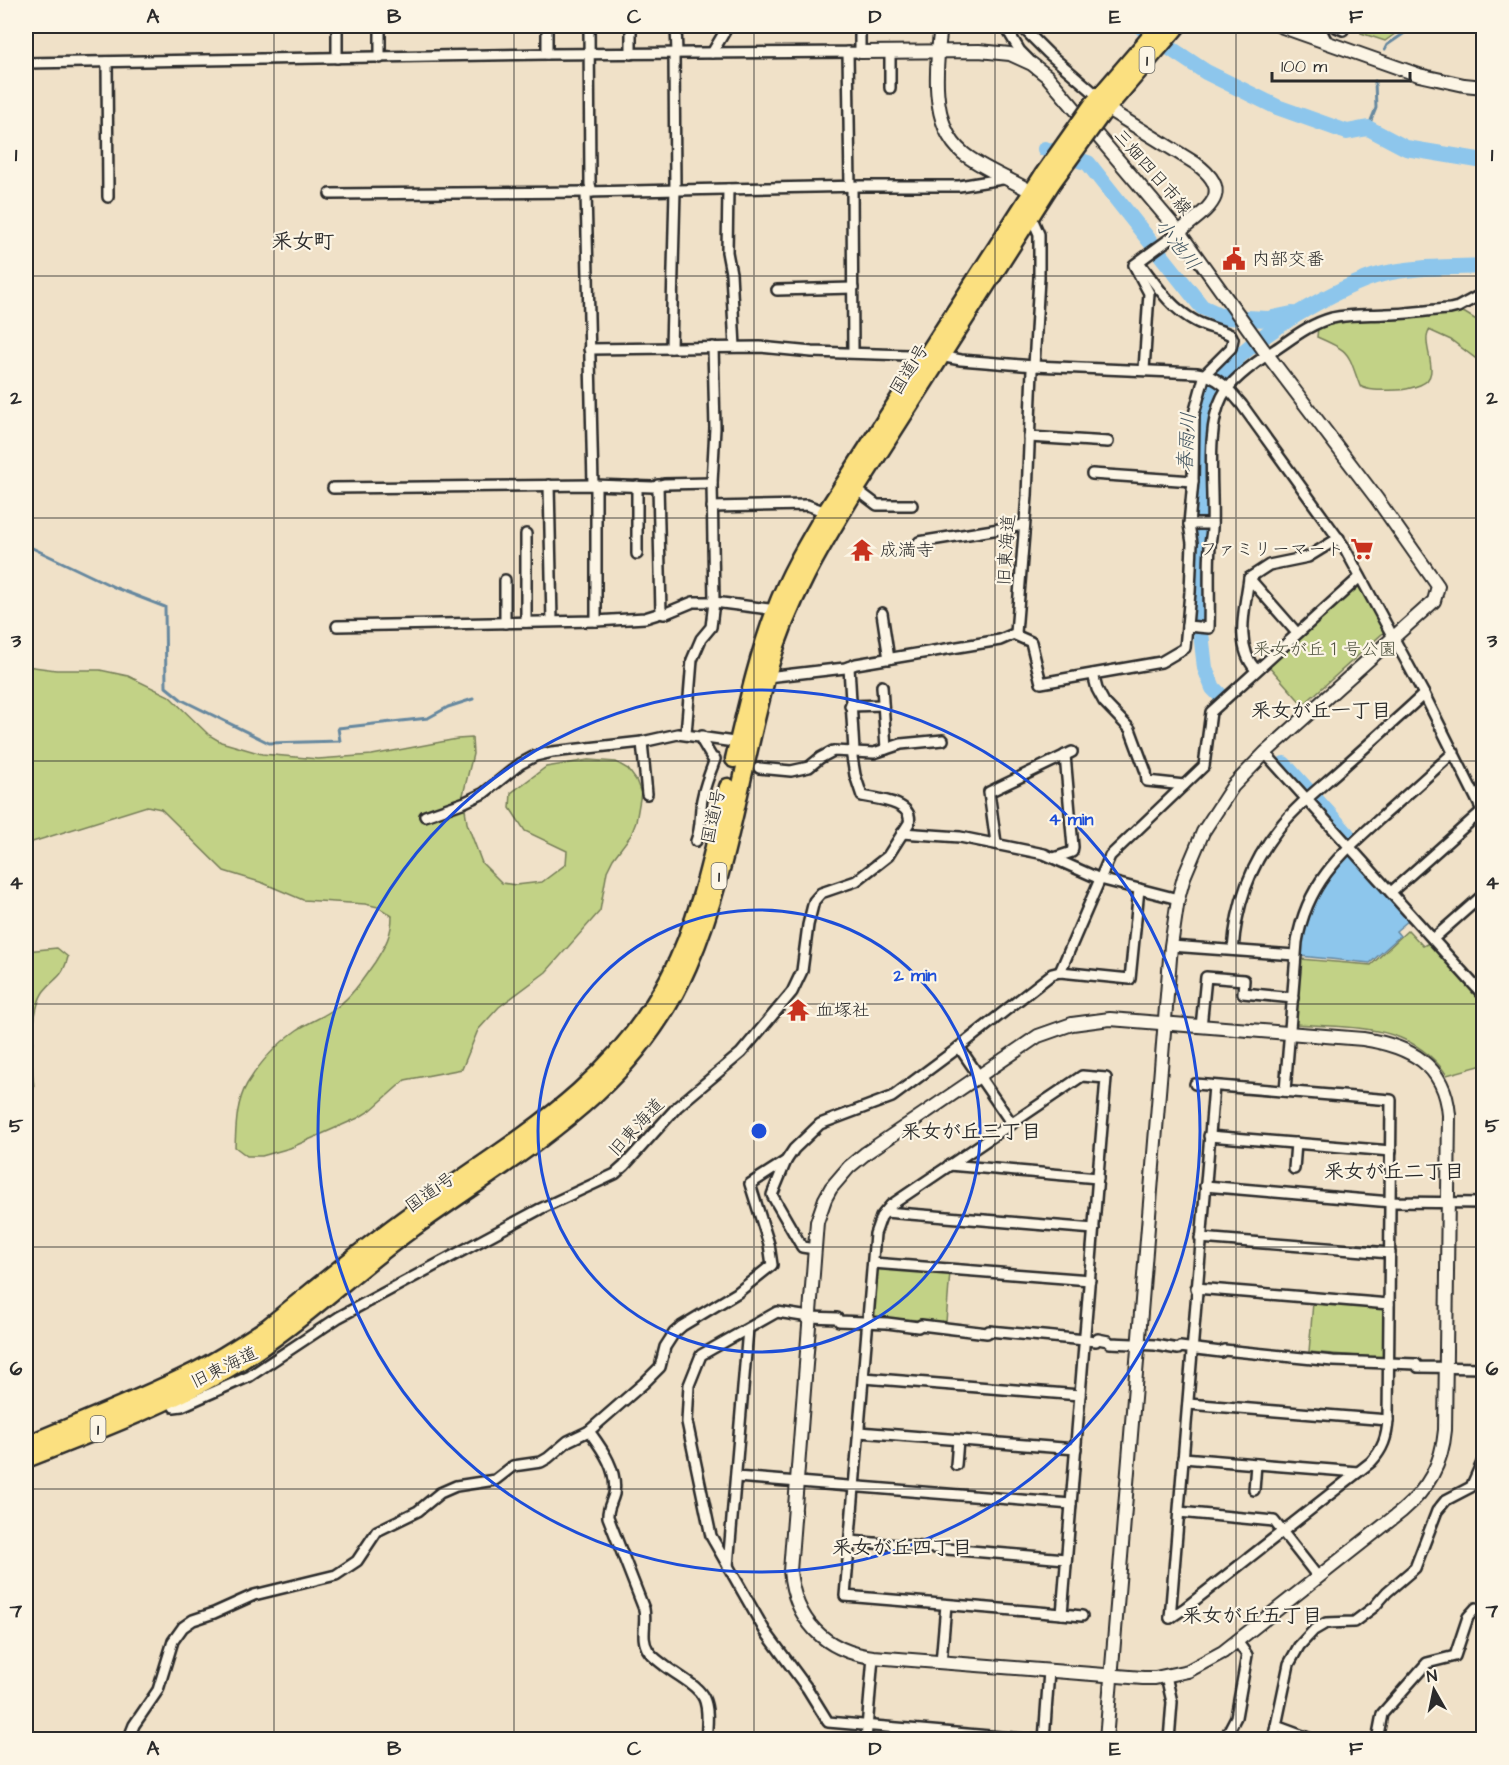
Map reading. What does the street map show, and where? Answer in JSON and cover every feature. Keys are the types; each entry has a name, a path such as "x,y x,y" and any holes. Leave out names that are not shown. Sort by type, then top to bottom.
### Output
{"highway":[{"name":"国道1号","path":"744,743 767,677 782,611 798,560 826,512 1031,216 1048,178 1160,26"},
{"name":"国道1号","path":"1104,101 1177,26"},
{"name":"国道1号","path":"26,1459 62,1437 225,1371 265,1344 412,1228 550,1132 600,1092 639,1048 665,1009 687,969 717,884 744,743 753,678 782,611 856,489 957,310 1032,192 1048,178"},
{"name":"国道1号","path":"26,1445 62,1437"}],"street":[{"path":"337,26 337,58"},
{"path":"380,26 380,58"},
{"path":"547,26 547,54"},
{"path":"589,26 589,349 596,621"},
{"path":"631,26 631,54"},
{"path":"671,348 676,26"},
{"path":"712,53 728,26"},
{"path":"853,352 851,187 854,52 860,26"},
{"path":"941,26 938,51 939,108 947,133 963,154 1032,192"},
{"path":"1005,26 1020,51 1032,64"},
{"path":"1021,26 1048,53 1104,101"},
{"path":"1280,26 1419,75 1484,87"},
{"path":"1308,26 1323,34 1327,42"},
{"path":"1334,26 1343,30 1345,26"},
{"path":"890,51 890,88"},
{"name":"三畑四日市線","path":"854,52 980,51 1010,54 1032,64 1047,76 1174,236 1211,206 1215,191 1212,179 1195,163 1104,101"},
{"path":"26,63 547,54 854,52"},
{"path":"107,62 108,196"},
{"path":"330,194 959,186 1009,178"},
{"path":"728,189 727,252 731,273 735,347"},
{"name":"旧東海道","path":"1015,635 1027,496 1032,370 1039,278 1039,234 1031,216"},
{"path":"1106,1740 1165,1024 1178,899 1193,855 1212,816 1241,777 1434,601 1438,586 1383,508 1222,294 1174,236 1134,265 1149,293 1144,370"},
{"path":"767,677 849,667 1000,640 1015,635 1031,642 1041,683 1161,662 1185,648 1189,626 1194,414 1208,375 1231,348 1233,339 1231,335 1194,320 1178,310 1140,261"},
{"path":"777,290 853,288"},
{"path":"1189,626 1209,628 1214,433 1217,408 1227,387 1265,352 1306,328 1323,321 1352,315 1450,309 1484,294"},
{"path":"686,734 692,660 701,639 711,627 714,602 711,483 715,428 713,347"},
{"path":"589,349 735,347 853,352 1034,366 1208,375 1227,387 1339,538 1424,694 1483,812 1391,892"},
{"path":"1029,437 1108,442"},
{"path":"1092,474 1193,481"},
{"path":"333,488 637,486 711,483"},
{"path":"658,485 661,613"},
{"path":"549,486 552,621"},
{"path":"637,486 637,554"},
{"path":"856,489 877,505 912,505"},
{"path":"712,507 807,505 826,512"},
{"path":"1191,524 1211,524"},
{"path":"919,542 1024,525"},
{"path":"526,534 526,622"},
{"path":"1256,670 1248,661 1242,626 1249,578 1269,565 1308,557 1339,538"},
{"path":"1060,972 1110,856 1204,766 1211,712 1360,577"},
{"path":"1249,578 1297,633"},
{"path":"505,580 505,622"},
{"path":"337,626 645,618 664,614 693,602 714,602 782,611"},
{"path":"882,614 889,659"},
{"path":"849,667 855,775 860,792 862,795 893,803 907,811 910,818 909,823 902,833"},
{"path":"1093,674 1104,702 1130,729 1146,772 1147,782 1184,785"},
{"path":"882,686 886,749"},
{"path":"1233,950 1238,912 1253,870 1280,828 1311,796 1424,694"},
{"path":"850,706 884,705"},
{"path":"425,816 484,793 520,764 535,756 686,734 744,743"},
{"path":"696,841 699,834 705,787 720,760 712,758 702,741 702,736"},
{"path":"759,768 786,771 806,768 833,751 874,753 901,744 944,740"},
{"path":"642,742 647,794"},
{"path":"1285,1092 1295,955 1299,929 1312,893 1330,866 1349,846 1454,752"},
{"path":"1265,753 1311,796 1349,846 1433,939 1480,983 1484,996"},
{"path":"996,843 990,792 1069,754 1073,847 1072,852 1067,855 1054,858"},
{"path":"902,833 960,837 996,843 1054,858 1100,879 1178,899"},
{"name":"旧東海道","path":"167,1393 174,1407 182,1406 250,1376 339,1317 540,1209 615,1174 677,1107 741,1053 792,992 802,971 808,925 814,901 821,894 856,881 888,856 902,833"},
{"path":"815,1249 802,1247 772,1195 786,1161 794,1149 820,1124 892,1097 1052,974 1060,972 1130,979 1139,889"},
{"path":"1433,939 1484,894"},
{"path":"1172,946 1295,955"},
{"path":"1201,1027 1206,977 1244,980 1243,993 1293,998"},
{"path":"1110,1019 1165,1024 1388,1043 1406,1050 1429,1067 1438,1082 1448,1106 1447,1367 1444,1441 1431,1478 1407,1507 1237,1641 1207,1662 1188,1671 1143,1678 1111,1676 873,1657 851,1653 834,1645 811,1626 795,1598 791,1584 790,1558 817,1222 825,1199 844,1172 866,1154 1022,1045 1054,1029 1088,1021 1110,1019"},
{"path":"959,1047 1012,1124"},
{"path":"1062,1614 1106,1078 1082,1076 891,1205 885,1212 875,1234 845,1596 1082,1616"},
{"path":"1195,1084 1391,1100 1388,1420 1387,1434 1382,1448 1371,1462 1170,1618 1214,1086"},
{"path":"1209,1136 1390,1150"},
{"path":"1294,1168 1296,1143"},
{"path":"128,1740 134,1725 158,1690 173,1641 183,1627 193,1620 254,1595 336,1575 357,1561 377,1531 418,1510 440,1492 456,1485 495,1480 513,1466 541,1462 568,1441 589,1431 660,1367 665,1347 674,1333 682,1326 728,1300 772,1265 769,1244 750,1184 786,1161"},
{"path":"949,1165 1098,1178"},
{"path":"1205,1186 1390,1202 1484,1203"},
{"path":"885,1212 1094,1229"},
{"path":"1200,1238 1390,1253"},
{"path":"873,1263 1090,1280"},
{"path":"1196,1288 1389,1304"},
{"path":"1036,1740 828,1722 807,1688 772,1642 711,1536 687,1422 689,1385 701,1355 777,1312 837,1318 840,1321 1096,1341 1098,1339 1110,1343 1178,1349 1191,1348 1388,1364 1416,1364 1418,1368 1484,1368"},
{"path":"728,1567 748,1329"},
{"path":"864,1378 1080,1395"},
{"path":"1188,1404 1388,1420"},
{"path":"589,1431 608,1460 613,1477 614,1487 607,1512 644,1609 645,1644 653,1656 698,1690 704,1698 709,1714 706,1740"},
{"path":"859,1432 1076,1449"},
{"path":"956,1465 958,1440"},
{"path":"1183,1458 1358,1472"},
{"path":"1273,1740 1289,1664 1299,1646 1314,1630 1326,1623 1354,1622 1374,1607 1387,1592 1415,1568 1437,1510 1446,1500 1472,1487 1484,1458"},
{"path":"1254,1490 1256,1464"},
{"path":"736,1477 1071,1504"},
{"path":"1179,1512 1274,1521 1318,1577"},
{"path":"850,1541 1066,1559"},
{"path":"941,1662 946,1605"},
{"path":"1377,1740 1382,1714 1426,1663 1455,1656 1468,1617 1476,1608"},
{"path":"1224,1740 1236,1717 1246,1655 1237,1641"},
{"path":"866,1740 873,1657"},
{"path":"1044,1740 1049,1671"},
{"path":"1166,1676 1172,1702 1169,1740"},
{"path":"1276,1726 1314,1740"}],"green space":[{"path":"1365,26 1406,26 1385,41 1361,33"},
{"path":"1451,307 1483,324 1483,364 1451,340 1429,330 1427,344 1430,375 1427,381 1409,389 1378,390 1360,386 1347,354 1337,346 1317,337 1318,327 1410,311"},
{"name":"釆女が丘１号公園","path":"1356,586 1360,586 1384,628 1383,633 1303,705 1268,665"},
{"path":"26,666 56,670 100,670 128,676 169,696 209,735 221,742 262,754 318,759 372,755 472,738 473,754 463,795 467,823 482,863 502,883 516,885 542,882 566,864 567,851 525,831 510,808 511,793 546,767 588,760 616,762 628,769 641,793 636,822 631,835 607,871 600,911 546,972 499,1007 478,1030 462,1069 405,1080 371,1110 358,1118 290,1148 262,1156 247,1156 235,1147 239,1107 247,1084 257,1069 282,1042 297,1030 332,1011 353,992 385,945 391,929 392,916 378,907 365,904 303,900 263,883 224,871 161,809 147,806 26,844"},
{"path":"1408,930 1423,946 1429,943 1473,987 1483,1004 1483,1065 1447,1075 1416,1045 1398,1037 1360,1028 1297,1024 1295,1022 1300,959 1371,965"},
{"path":"57,948 68,957 61,973 44,991 39,1000 33,1038 34,1088 26,1097 26,951"},
{"path":"880,1267 950,1272 946,1322 875,1317 872,1313 876,1271"},
{"path":"1313,1302 1381,1307 1386,1312 1385,1354 1381,1358 1309,1352"}],"water":[{"path":"1344,858 1349,862 1355,859 1409,920 1396,931 1400,936 1370,963 1300,956 1305,928 1314,903 1327,880"}],"waterway":[{"path":"1140,26 1206,72 1277,107 1347,132 1368,128 1406,148 1484,161"},
{"path":"1385,49 1387,45 1415,26"},
{"path":"1368,128 1376,108 1375,81"},
{"name":"小池川","path":"1045,149 1088,163 1202,307 1224,317 1268,319 1292,314"},
{"name":"春雨川","path":"1220,695 1213,688 1205,668 1201,633 1206,422 1213,392 1222,375 1234,361 1272,330 1344,289 1383,274 1433,268 1484,266"},
{"path":"26,545 116,588 165,607 166,687 182,700 269,743 340,741 338,728 428,718 448,707 473,699"},
{"name":"春雨川","path":"1284,764 1348,837"},
{"name":"春雨川","path":"1348,857 1349,864"}],"place":[{"name":"内部交番","path":"1234,259"},
{"name":"ファミリーマート","path":"1362,549"},
{"name":"成満寺","path":"862,550"},
{"name":"血塚社","path":"798,1010"}],"district":[{"name":"釆女町","path":"303,241"},
{"name":"釆女が丘一丁目","path":"1321,710"},
{"name":"釆女が丘三丁目","path":"971,1131"},
{"name":"釆女が丘二丁目","path":"1394,1171"},
{"name":"釆女が丘四丁目","path":"902,1547"},
{"name":"釆女が丘五丁目","path":"1252,1615"}]}
